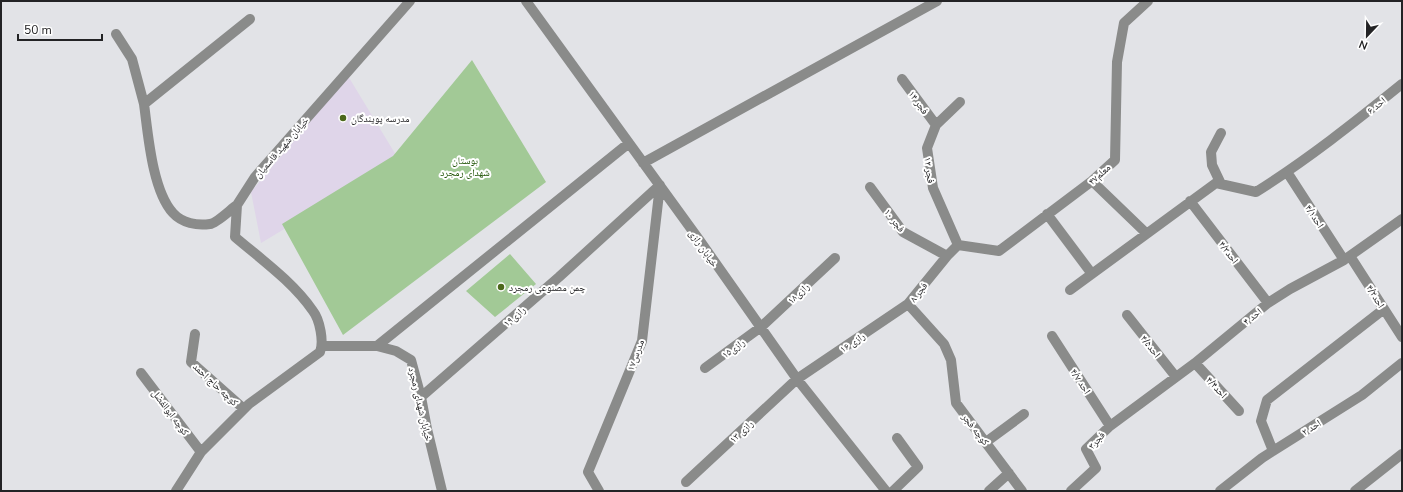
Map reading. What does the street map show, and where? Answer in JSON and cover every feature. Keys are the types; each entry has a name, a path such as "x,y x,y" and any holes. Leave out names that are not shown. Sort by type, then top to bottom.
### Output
{"street":[{"name":"خیابان شهید قاسمیان","path":"322,346 322,337 314,312 288,282 235,237 238,205 255,177 410,1"},
{"name":"خیابان رازی","path":"526,1 660,185 797,379 886,491"},
{"path":"643,163 938,1"},
{"name":"معلم۴۷","path":"958,245 999,251 1092,182 1115,160 1117,62 1124,24 1148,1"},
{"path":"144,104 250,19"},
{"path":"116,34 132,59 144,104 152,160 163,196 173,213 190,224 211,224 238,205"},
{"name":"فجر ۱۴","path":"902,79 936,126"},
{"name":"احد ۶","path":"1221,184 1256,192 1287,172 1402,84"},
{"name":"فجر ۱۲","path":"958,245 932,188 927,148 936,126 960,102"},
{"path":"1070,290 1190,201 1216,183 1221,184 1212,164 1211,152 1221,132"},
{"path":"377,346 629,143"},
{"name":"احد۴/۱","path":"1287,172 1347,258"},
{"path":"1092,182 1146,233"},
{"name":"رازی۱۹","path":"421,397 559,277 660,185"},
{"name":"مدرس۱۷","path":"600,491 588,472 642,341 660,185"},
{"name":"فجر ۱۰","path":"870,187 902,232 947,256"},
{"name":"احد۴/۳","path":"1190,201 1268,303"},
{"path":"1047,214 1092,274"},
{"name":"احد ۴","path":"1110,426 1195,363 1268,303 1290,289 1347,258 1402,219"},
{"name":"فجر ۸","path":"951,360 944,344 908,304 947,256 958,245"},
{"name":"رازی۱۸","path":"761,327 835,258"},
{"name":"احد۴/۲","path":"1347,258 1384,309 1402,337"},
{"name":"رازی ۱۶","path":"797,379 908,304"},
{"path":"1272,451 1261,421 1267,400 1384,309"},
{"name":"احد۴/۵","path":"1127,315 1176,377"},
{"name":"رازی۱۵","path":"705,368 761,327"},
{"name":"کوچه حاج احمد","path":"195,334 191,362 244,409"},
{"name":"احد ۴/۷","path":"1052,336 1110,426"},
{"path":"176,491 201,452 249,404 320,352 322,346"},
{"name":"خیابان شهدای رمجرد","path":"322,346 377,346 396,351 411,360 421,397 442,491"},
{"name":"کوچه فجر","path":"951,360 956,402 1022,491"},
{"name":"احد۴/۴","path":"1195,363 1239,411"},
{"name":"احد ۲","path":"1220,491 1272,451 1362,395 1402,363"},
{"name":"کوچه ابوالفضل","path":"141,372 201,452"},
{"name":"رازی ۱۳","path":"686,482 797,379"},
{"path":"986,442 1024,414"},
{"name":"فجر۳","path":"1071,491 1096,468 1086,449 1110,426"},
{"path":"893,491 918,467 897,438"},
{"path":"1362,489 1402,454"},
{"path":"989,491 1009,474"}],"shaded area":[{"name":"مدرسه پویندگان","path":"348,76 399,160 261,243 251,192"}],"green space":[{"name":"بوستان شهدای رمجرد","path":"472,60 546,182 343,335 282,224 393,156"},
{"name":"چمن مصنوعی رمجرد","path":"510,254 536,284 495,317 466,291"}],"place":[{"name":"مدرسه پویندگان","path":"343,118"},
{"name":"چمن مصنوعی رمجرد","path":"501,287"}]}
